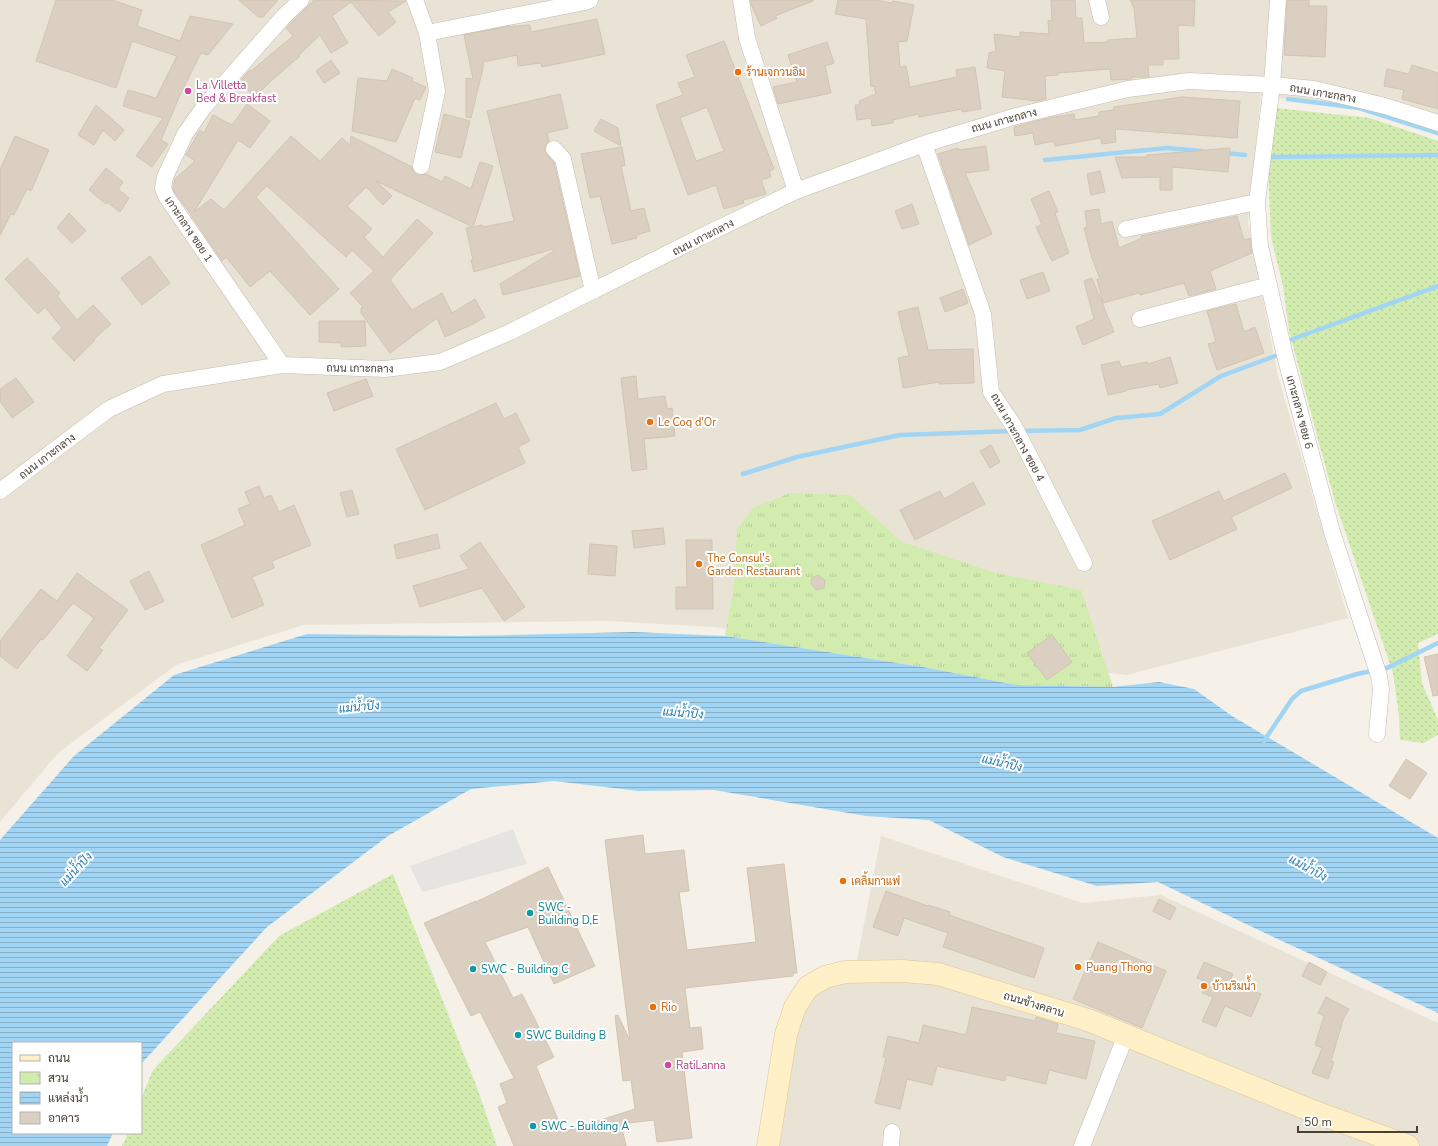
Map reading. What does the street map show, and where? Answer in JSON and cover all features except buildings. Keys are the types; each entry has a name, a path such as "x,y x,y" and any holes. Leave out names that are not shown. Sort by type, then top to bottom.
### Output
{"street":[{"name":"เกาะกลาง ซอย 1","path":"282,365 166,196 163,188 165,177 185,134 204,106 284,16 301,0"},
{"path":"415,0 427,33 437,91 421,166"},
{"path":"427,33 590,0"},
{"path":"741,0 746,38 796,191"},
{"path":"1097,0 1101,17"},
{"name":"เกาะกลาง ซอย 6","path":"1278,0 1272,85 1257,202 1260,246 1285,356 1332,532 1379,676 1381,689 1377,734"},
{"name":"ถนน เกาะกลาง","path":"0,491 109,409 132,397 163,384 282,365 385,369 440,362 510,332 796,191 924,144 1017,116 1128,89 1189,81 1272,85 1314,89 1357,99 1438,123"},
{"name":"ถนน เกาะกลาง ซอย 4","path":"924,144 983,314 991,392 1016,431 1084,563"},
{"path":"554,149 563,159 593,291"},
{"path":"1126,229 1257,202"},
{"path":"1140,319 1269,285"},
{"name":"ถนนช้างคลาน","path":"768,1146 786,1034 795,1007 808,988 825,977 845,972 902,971 938,974 1088,1020 1310,1110 1408,1146"},
{"path":"1082,1146 1126,1035"}],"shaded area":[{"path":"0,0 1438,0 1438,136 1368,107 1261,96 1248,222 1278,376 1348,618 1127,675 713,627 609,621 303,625 176,665 58,753 0,822"},
{"path":"513,829 527,864 422,892 410,866"},
{"path":"881,836 1082,903 1161,895 1438,1023 1438,1146 776,1146 798,1010 822,983 854,976"}],"green space":[{"path":"1276,108 1370,118 1438,141 1438,634 1418,643 1422,683 1438,720 1438,735 1424,743 1400,740 1399,715 1393,673 1335,502 1289,331 1283,286 1271,237 1268,167"},
{"path":"790,493 850,495 902,542 996,573 1081,590 1113,687 1016,685 923,667 725,636 734,586 737,530 753,508"},
{"path":"393,874 478,1090 497,1146 122,1146 128,1134 142,1134 142,1097 153,1070 279,936"}],"water":[{"name":"แม่น้ำปิง","path":"634,632 725,636 923,667 1016,685 1113,687 1159,682 1194,689 1232,716 1438,838 1438,1013 1158,882 1097,886 1003,857 929,820 866,816 714,790 639,791 554,781 471,789 388,836 267,927 142,1063 142,1042 12,1042 12,1134 113,1134 107,1146 0,1146 0,840 74,756 174,675 307,634 462,636"}],"waterway":[{"path":"1288,99 1359,108 1438,133"},
{"path":"1045,160 1167,148 1202,151"},
{"path":"1224,153 1245,155"},
{"path":"1268,157 1438,155"},
{"path":"1290,340 1438,286"},
{"path":"1020,431 1080,430 1116,418 1160,414 1221,376 1278,355"},
{"path":"743,474 797,457 900,435 1013,431"},
{"path":"1264,741 1292,699 1301,691 1357,674 1387,668 1438,643"}],"place":[{"name":"ร้านเจกวนอิม","path":"738,72"},
{"name":"La Villetta Bed & Breakfast","path":"188,91"},
{"name":"Le Coq d'Or","path":"650,422"},
{"name":"The Consul's Garden Restaurant","path":"699,564"},
{"name":"เคลิ้มกาแฟ","path":"843,881"},
{"name":"SWC - Building D,E","path":"530,913"},
{"name":"Puang Thong","path":"1078,967"},
{"name":"SWC - Building C","path":"473,969"},
{"name":"บ้านริมน้ำ","path":"1204,986"},
{"name":"Rio","path":"653,1007"},
{"name":"SWC Building B","path":"518,1035"},
{"name":"RatiLanna","path":"668,1065"},
{"name":"SWC - Building A","path":"533,1126"}]}
